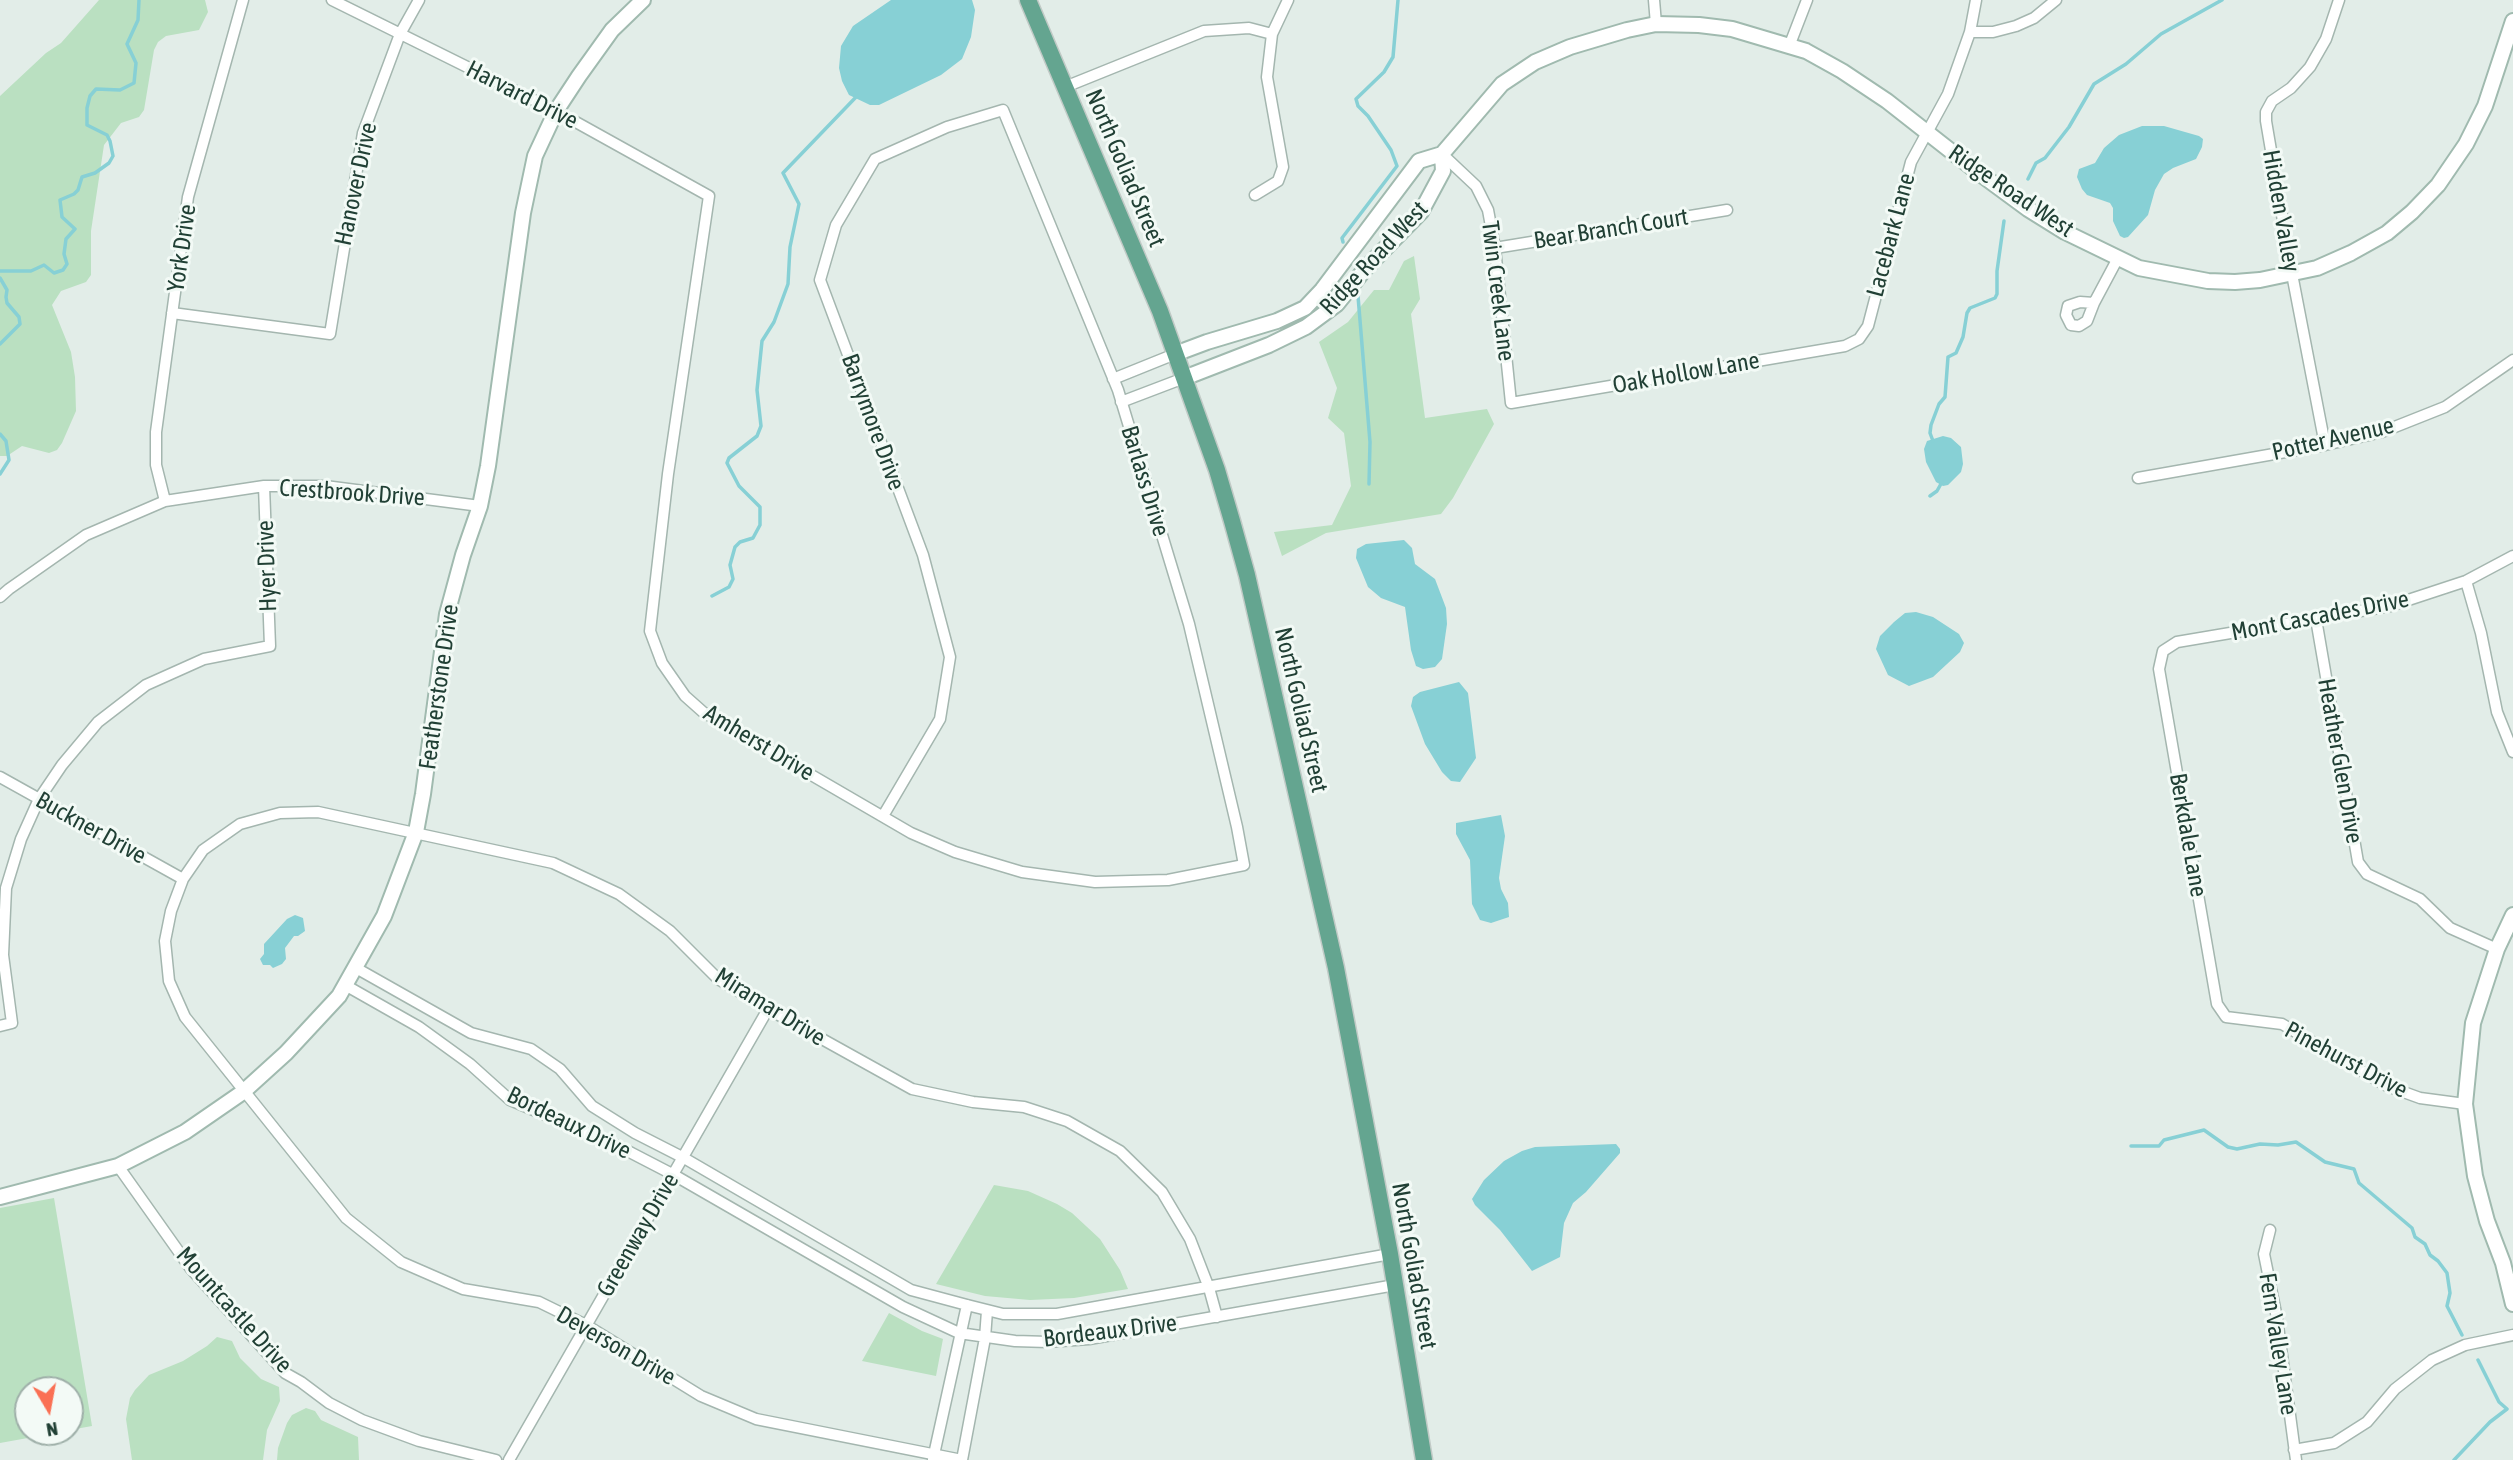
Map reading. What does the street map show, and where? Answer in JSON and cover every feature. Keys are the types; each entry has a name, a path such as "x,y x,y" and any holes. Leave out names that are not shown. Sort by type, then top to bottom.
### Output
{"main road":[{"name":"North Goliad Street","path":"1028,0 1141,263 1217,470 1247,575 1334,955 1390,1254 1424,1460"}],"street":[{"name":"York Drive","path":"165,501 156,465 156,432 188,197 243,0"},
{"name":"Harvard Drive","path":"332,0 556,111 709,196"},
{"name":"Hanover Drive","path":"172,313 330,334 363,133 400,34 419,0"},
{"name":"Featherstone Drive","path":"0,1197 118,1166 185,1132 243,1093 286,1053 339,996 384,916 416,832 447,614 480,506 488,466 523,213 534,156 556,111 612,30 643,0"},
{"path":"1255,195 1279,181 1283,167 1267,77 1272,34 1288,0"},
{"path":"1654,0 1656,24"},
{"path":"1790,44 1807,0"},
{"name":"Lacebark Lane","path":"1859,339 1867,326 1911,162 1948,94 1970,32 1976,0"},
{"path":"1970,32 1993,32 2016,26 2034,18 2056,0"},
{"name":"Hidden Valley","path":"2325,445 2292,274 2266,111 2272,101 2291,88 2310,67 2326,39 2339,0"},
{"name":"Ridge Road West","path":"1113,379 1206,342 1277,321 1305,307 1322,290 1419,161 1442,154 1502,84 1535,62 1570,47 1627,30 1656,24 1699,25 1732,29 1790,44 1842,71 2028,209 2065,232 2139,268 2208,281 2260,280 2317,268 2387,233 2412,212 2438,185 2466,144 2485,106 2513,21"},
{"path":"1065,87 1204,31 1249,28 1272,34"},
{"name":"Barlass Drive","path":"1003,110 1121,402 1188,624 1244,865"},
{"name":"Barrymore Drive","path":"883,816 940,719 950,657 923,555 820,280 836,225 875,159 947,127 1003,110"},
{"name":"Ridge Road West","path":"1121,402 1285,337 1306,327 1337,304 1365,269 1421,212 1443,171 1442,154"},
{"name":"Twin Creek Lane","path":"1442,154 1476,186 1488,210 1495,248 1511,403"},
{"name":"Amherst Drive","path":"709,196 668,474 650,631 662,663 685,696 703,712 911,833 955,852 1022,872 1095,882 1168,880 1244,865"},
{"name":"Bear Branch Court","path":"1495,248 1727,211"},
{"path":"2094,303 2118,258"},
{"path":"1277,321 1285,337"},
{"name":"Oak Hollow Lane","path":"1511,403 1845,346 1859,339"},
{"name":"Potter Avenue","path":"2138,478 2325,445 2382,432 2445,407 2513,360"},
{"name":"Crestbrook Drive","path":"0,597 86,535 165,501 264,486 326,486 480,506"},
{"name":"Hyer Drive","path":"40,799 62,765 98,722 146,685 204,659 270,646 264,486"},
{"name":"Mont Cascades Drive","path":"2163,651 2177,642 2390,606 2466,581 2513,556"},
{"path":"2466,581 2481,634 2497,712 2513,752"},
{"name":"Heather Glen Drive","path":"2316,619 2358,862 2367,874 2420,899 2450,928 2497,949"},
{"name":"Berkdale Lane","path":"2163,651 2159,669 2212,977 2217,1004 2226,1017"},
{"name":"Buckner Drive","path":"0,777 183,880"},
{"path":"0,1026 12,1023 4,955 6,888 21,839 40,799"},
{"name":"Miramar Drive","path":"183,880 204,850 240,824 279,813 329,814 553,863 619,894 670,931 718,979 768,1010 912,1089 973,1102 1024,1107 1068,1121 1120,1151 1162,1192 1190,1239 1209,1287 1217,1317"},
{"name":"Deverson Drive","path":"183,880 171,911 165,941 169,981 185,1017 243,1093 346,1218 401,1262 463,1289 538,1302 586,1325 701,1396 756,1419 933,1458 962,1460"},
{"path":"2513,915 2497,949 2473,1023 2465,1104 2475,1176 2513,1304"},
{"name":"Bordeaux Drive","path":"356,968 471,1033 531,1049 559,1069 592,1106 635,1133 684,1158 911,1290 967,1306 1021,1315 1057,1314 1390,1254"},
{"name":"Bordeaux Drive","path":"345,985 419,1027 470,1064 510,1100 618,1146 674,1175 903,1307 960,1333 985,1338 1048,1342 1089,1339 1395,1285"},
{"name":"Greenway Drive","path":"509,1460 768,1010"},
{"name":"Pinehurst Drive","path":"2226,1017 2282,1024 2387,1086 2420,1098 2465,1104"},
{"name":"Mountcastle Drive","path":"118,1166 191,1269 285,1373 329,1403 362,1420 419,1441 496,1460"},
{"name":"Fern Valley Lane","path":"2270,1230 2263,1254 2277,1318 2295,1455"},
{"path":"802,1248 812,1233"},
{"path":"933,1458 967,1306"},
{"path":"962,1460 985,1338 987,1311"},
{"path":"2295,1455 2334,1443 2367,1422 2395,1389 2432,1360 2465,1345 2513,1335"}],"green space":[{"path":"99,0 205,0 208,12 199,30 166,36 158,42 154,50 144,110 139,117 121,123 104,145 91,231 91,275 86,282 61,291 52,305 71,352 75,377 76,411 62,443 57,450 49,453 22,446 7,456 0,456 0,96 46,53 61,43"},
{"path":"1414,256 1420,299 1411,314 1425,418 1487,409 1494,424 1453,498 1441,514 1326,533 1282,556 1274,532 1332,525 1351,486 1344,433 1328,418 1337,388 1319,342 1348,322 1374,290 1389,290 1404,261"},
{"path":"994,1185 1028,1191 1072,1213 1100,1239 1120,1270 1128,1289 1074,1298 1030,1300 985,1296 936,1284"},
{"path":"54,1198 84,1376 14,1376 14,1440 0,1443 0,1208"},
{"path":"889,1313 943,1339 936,1376 862,1361"},
{"path":"217,1337 232,1341 240,1358 261,1379 279,1387 280,1401 267,1430 263,1460 132,1460 126,1419 130,1398 135,1390 149,1375 183,1361"},
{"path":"84,1378 92,1426 84,1427"},
{"path":"306,1408 315,1411 321,1420 358,1437 359,1460 277,1460 278,1448 287,1423 292,1415"}],"water":[{"path":"891,0 972,0 975,10 971,37 962,59 941,75 879,105 870,105 849,95 842,81 839,68 841,46 853,26"},
{"path":"2142,126 2164,126 2199,136 2203,139 2202,147 2196,159 2164,174 2155,190 2148,215 2124,238 2120,236 2113,221 2113,208 2110,203 2087,195 2077,177 2079,169 2095,163 2104,148 2119,135"},
{"path":"1943,436 1951,438 1961,447 1963,464 1961,472 1948,485 1943,486 1936,482 1926,462 1924,449 1927,441"},
{"path":"1404,540 1412,548 1415,564 1435,579 1446,608 1447,624 1442,659 1435,667 1423,669 1416,666 1405,607 1381,598 1368,587 1356,558 1357,549 1366,544"},
{"path":"1916,612 1933,617 1959,634 1964,643 1960,652 1933,677 1909,686 1888,675 1876,649 1880,636 1894,622 1905,613"},
{"path":"1459,682 1468,693 1476,758 1460,782 1451,781 1442,772 1425,744 1411,706 1413,697 1420,692"},
{"path":"1501,815 1505,836 1499,878 1508,903 1509,917 1491,923 1480,920 1472,904 1470,860 1456,834 1456,823"},
{"path":"295,915 303,918 305,931 294,936 285,948 286,959 282,964 273,968 263,965 260,959 264,954 264,944 287,919"},
{"path":"1616,1144 1620,1153 1573,1203 1564,1223 1560,1257 1532,1271 1472,1199 1484,1180 1504,1161 1522,1151 1535,1147"}],"waterway":[{"path":"0,271 31,271 44,265 54,273 63,270 67,264 64,254 66,239 75,229 62,217 60,200 74,194 82,177 95,173 109,163 113,156 107,135 87,125 87,108 90,96 96,89 120,90 134,83 136,63 127,44 138,20 139,0"},
{"path":"1343,242 1342,238 1397,166 1391,150 1358,106 1356,99 1384,72 1393,57 1398,0"},
{"path":"2028,179 2036,163 2045,158 2069,127 2094,84 2126,64 2161,34 2222,0"},
{"path":"712,596 729,587 733,579 730,565 735,547 740,542 753,538 760,525 760,507 739,486 727,463 729,458 757,436 761,426 757,390 762,341 774,322 788,284 790,247 799,204 783,173 857,96"},
{"path":"1933,441 1931,425 1939,404 1945,397 1948,357 1956,353 1963,337 1967,313 1970,308 1995,298 1997,294 1997,271 2004,221"},
{"path":"0,278 7,290 7,303 19,317 20,324 0,344"},
{"path":"1358,296 1370,442 1369,484"},
{"path":"0,434 6,441 9,460 0,474"},
{"path":"1930,496 1942,482"},
{"path":"2131,1146 2159,1146 2164,1140 2204,1130 2228,1147 2237,1149 2260,1144 2296,1142 2325,1162 2354,1169 2359,1183 2412,1228 2415,1237 2425,1244 2430,1255 2447,1273 2450,1293 2447,1306 2462,1335"},
{"path":"2454,1460 2490,1422 2507,1409 2499,1402 2478,1360"}]}
